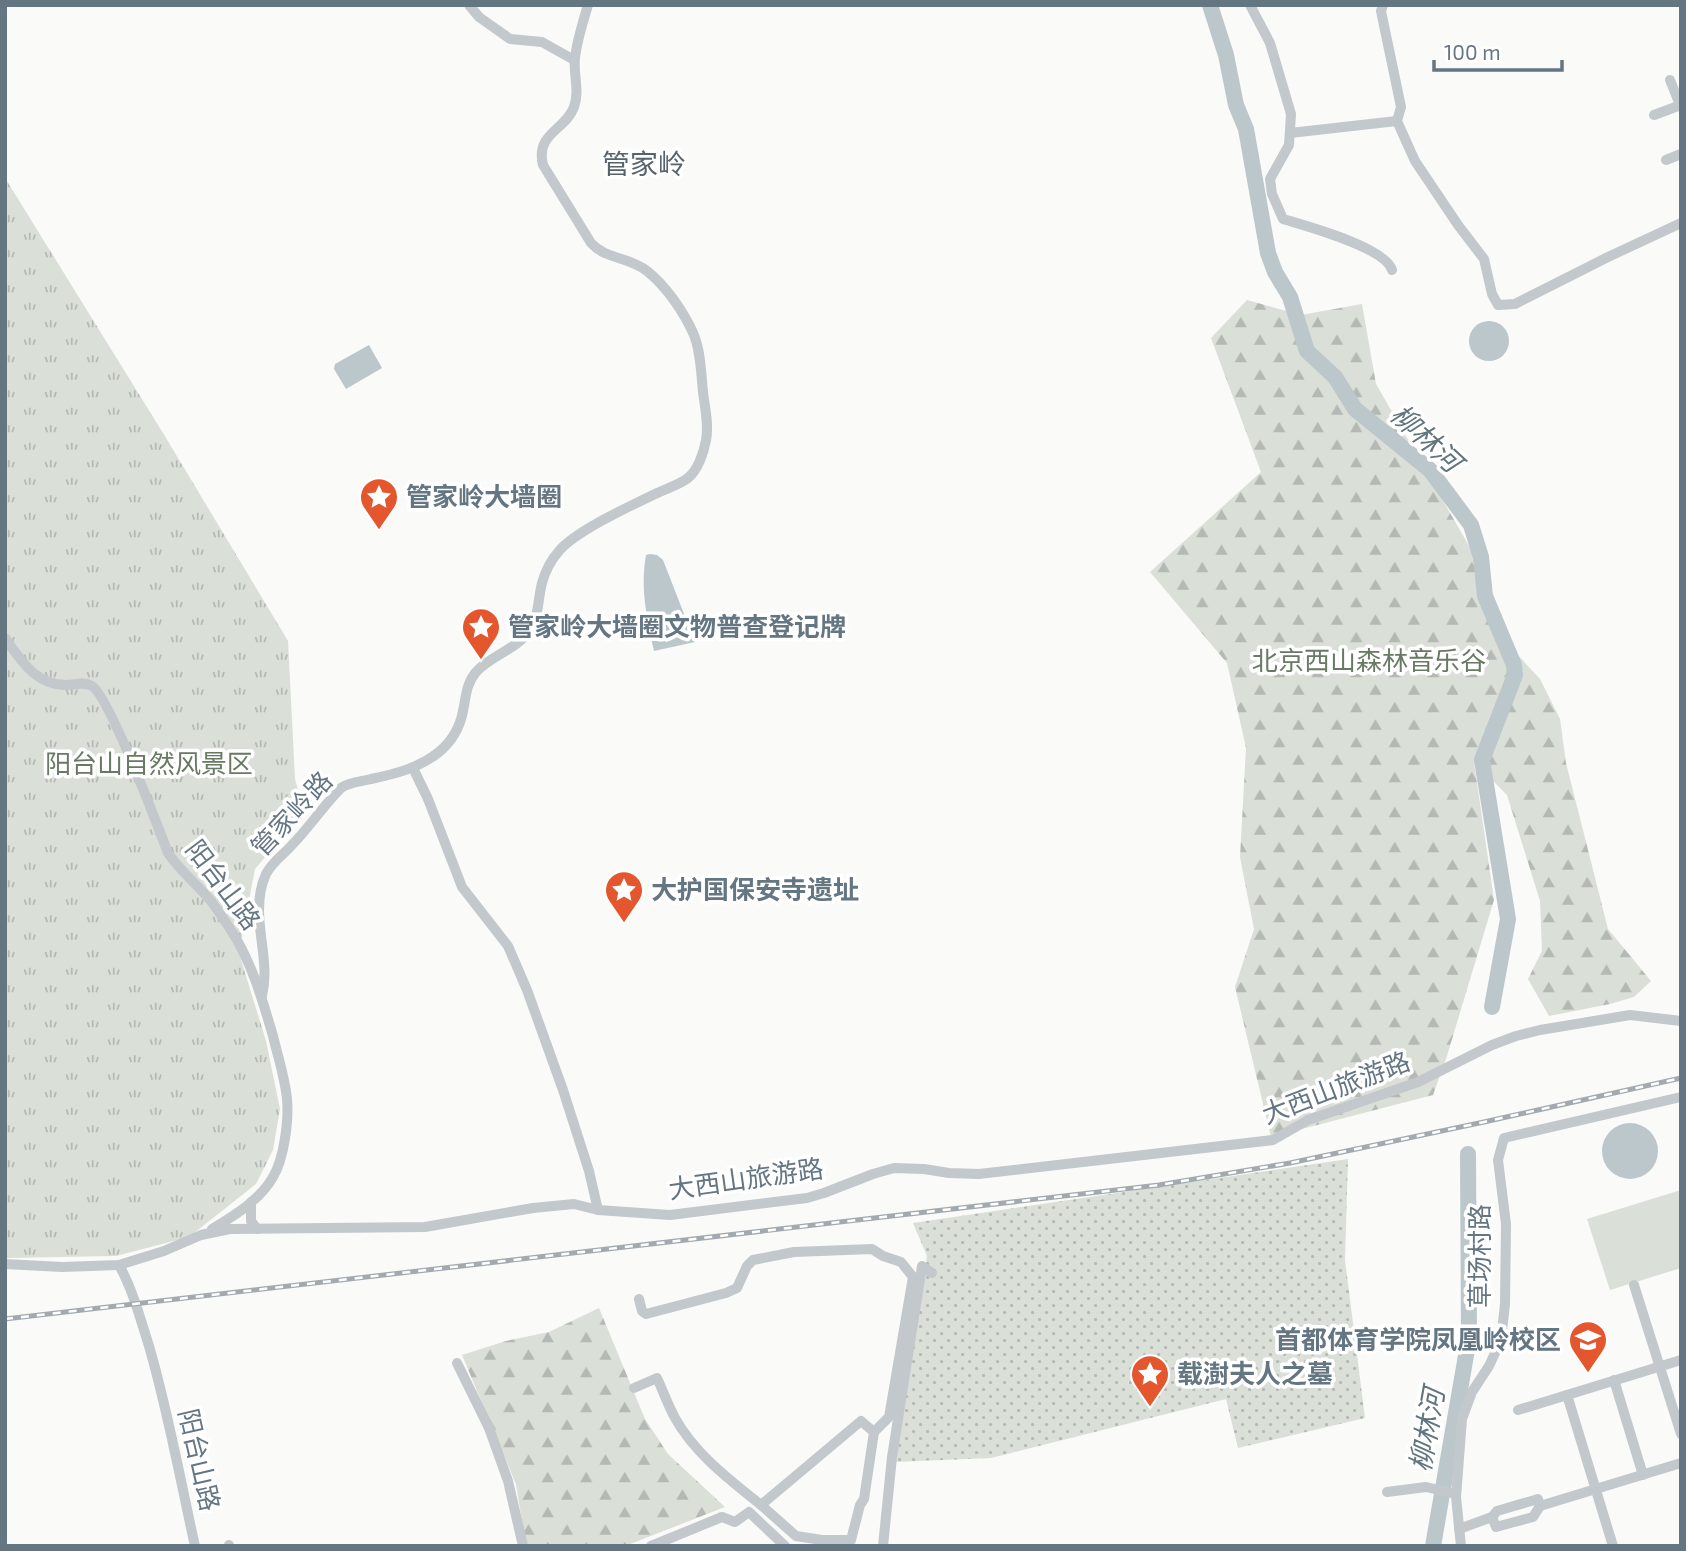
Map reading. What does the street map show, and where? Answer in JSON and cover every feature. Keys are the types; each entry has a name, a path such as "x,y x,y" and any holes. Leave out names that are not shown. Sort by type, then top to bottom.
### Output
{"street":[{"path":"470,5 479,17 510,39 542,42 574,60"},
{"name":"管家岭路","path":"261,996 264,986 264,953 259,912 260,893 267,874 278,858 341,788 349,783 414,768 440,751 456,732 463,713 465,690 476,671 523,638 531,628 542,582 557,552 599,523 688,478 696,468 706,439 700,353 685,317 665,289 648,272 634,262 597,250 541,159 543,145 550,133 573,110 576,91 574,60 588,5"},
{"path":"1251,5 1270,43 1291,114 1289,145 1270,179 1272,194 1283,219 1335,235 1376,252 1391,263 1392,270"},
{"path":"1383,5 1381,11 1401,107 1397,121 1415,160 1484,259 1492,295 1499,305 1515,303 1681,223"},
{"path":"1654,116 1680,105 1670,80"},
{"path":"1290,133 1397,121"},
{"path":"1665,160 1681,154"},
{"name":"阳台山路","path":"5,638 31,672 46,682 57,685 83,683 93,686 100,693 168,853 177,867 211,901 230,929 245,954 261,996 282,1070 287,1100 287,1121 279,1159 273,1177 251,1202 201,1235"},
{"path":"414,768 462,887 508,946 527,990 589,1171 598,1210"},
{"name":"大西山旅游路","path":"5,1264 62,1267 119,1265 164,1251 201,1235 230,1228 425,1227 544,1206 574,1205 598,1210 670,1215 693,1213 807,1198 894,1168 979,1174 1273,1140 1308,1121 1418,1082 1516,1036 1630,1015 1681,1021"},
{"name":"草场村路","path":"1461,1546 1454,1493 1462,1419 1472,1392 1489,1366 1501,1339 1505,1304 1506,1224 1498,1160 1504,1138 1681,1097"},
{"path":"251,1202 251,1221 257,1229"},
{"path":"634,1388 657,1378 676,1419 697,1448 725,1476 796,1536 822,1540 851,1540 864,1499 874,1432 889,1417 913,1277 901,1262 872,1250 794,1252 752,1260 737,1288 726,1293 646,1314 642,1311 639,1299"},
{"name":"阳台山路","path":"119,1265 139,1314 156,1370 195,1546"},
{"path":"883,1546 892,1457 922,1266 932,1273"},
{"path":"1634,1285 1681,1434"},
{"path":"1518,1410 1681,1360"},
{"path":"457,1363 489,1427 508,1481 523,1546"},
{"path":"1614,1380 1643,1475"},
{"path":"1567,1395 1613,1546"},
{"path":"761,1505 860,1421 874,1432"},
{"path":"1492,1517 1496,1527 1533,1517 1540,1506 1681,1463"},
{"path":"1387,1492 1426,1487 1454,1493"},
{"path":"1459,1529 1492,1517 1497,1511 1538,1499 1540,1506"},
{"path":"651,1546 722,1517 735,1521 749,1512 786,1546 796,1536"}],"green space":[{"name":"阳台山自然风景区","path":"5,178 288,641 295,779 304,811 255,869 239,953 266,1041 280,1109 273,1150 256,1184 189,1237 116,1256 5,1258"},
{"name":"北京西山森林音乐谷","path":"1247,300 1301,315 1362,304 1376,384 1484,572 1516,653 1540,679 1560,719 1566,763 1608,929 1651,981 1634,997 1549,1016 1528,979 1542,951 1540,901 1507,795 1474,762 1494,900 1433,1095 1271,1137 1235,987 1254,929 1240,857 1246,748 1227,663 1150,572 1261,472 1211,338"},
{"path":"1348,1159 1345,1260 1365,1418 1238,1448 1226,1399 991,1458 894,1462 927,1256 913,1223"},
{"path":"1681,1190 1681,1268 1610,1290 1587,1219"},
{"path":"599,1308 645,1419 668,1454 725,1507 625,1546 526,1546 516,1484 462,1355 506,1341 549,1332"}],"shaded area":[{"path":"1489,321 1497,322 1503,327 1508,333 1508,349 1503,355 1497,360 1489,361 1481,360 1475,355 1470,349 1469,341 1470,333 1475,327 1481,322"},
{"path":"369,345 382,368 346,389 334,369 335,364"},
{"path":"646,555 663,560 695,642 654,651 644,591 644,567"},
{"path":"1630,1123 1641,1125 1650,1131 1656,1140 1656,1162 1650,1171 1641,1177 1630,1179 1619,1177 1610,1171 1604,1162 1602,1151 1604,1140 1610,1131 1619,1125"}],"waterway":[{"name":"柳林河","path":"1210,5 1226,55 1236,105 1246,129 1268,253 1275,272 1290,297 1307,351 1335,377 1355,409 1430,470 1471,525 1481,557 1485,596 1514,665 1515,675 1482,760 1508,919 1492,1007"},
{"name":"柳林河","path":"1433,1546 1469,1338 1468,1154"}],"railway":[{"path":"5,1319 1159,1185 1290,1163 1681,1078"}],"place":[{"name":"管家岭大墙圈","path":"379,531"},
{"name":"管家岭大墙圈文物普查登记牌","path":"481,661"},
{"name":"大护国保安寺遗址","path":"624,924"},
{"name":"首都体育学院凤凰岭校区","path":"1588,1374"},
{"name":"载澍夫人之墓","path":"1150,1408"}],"district":[{"name":"管家岭","path":"644,164"}]}
